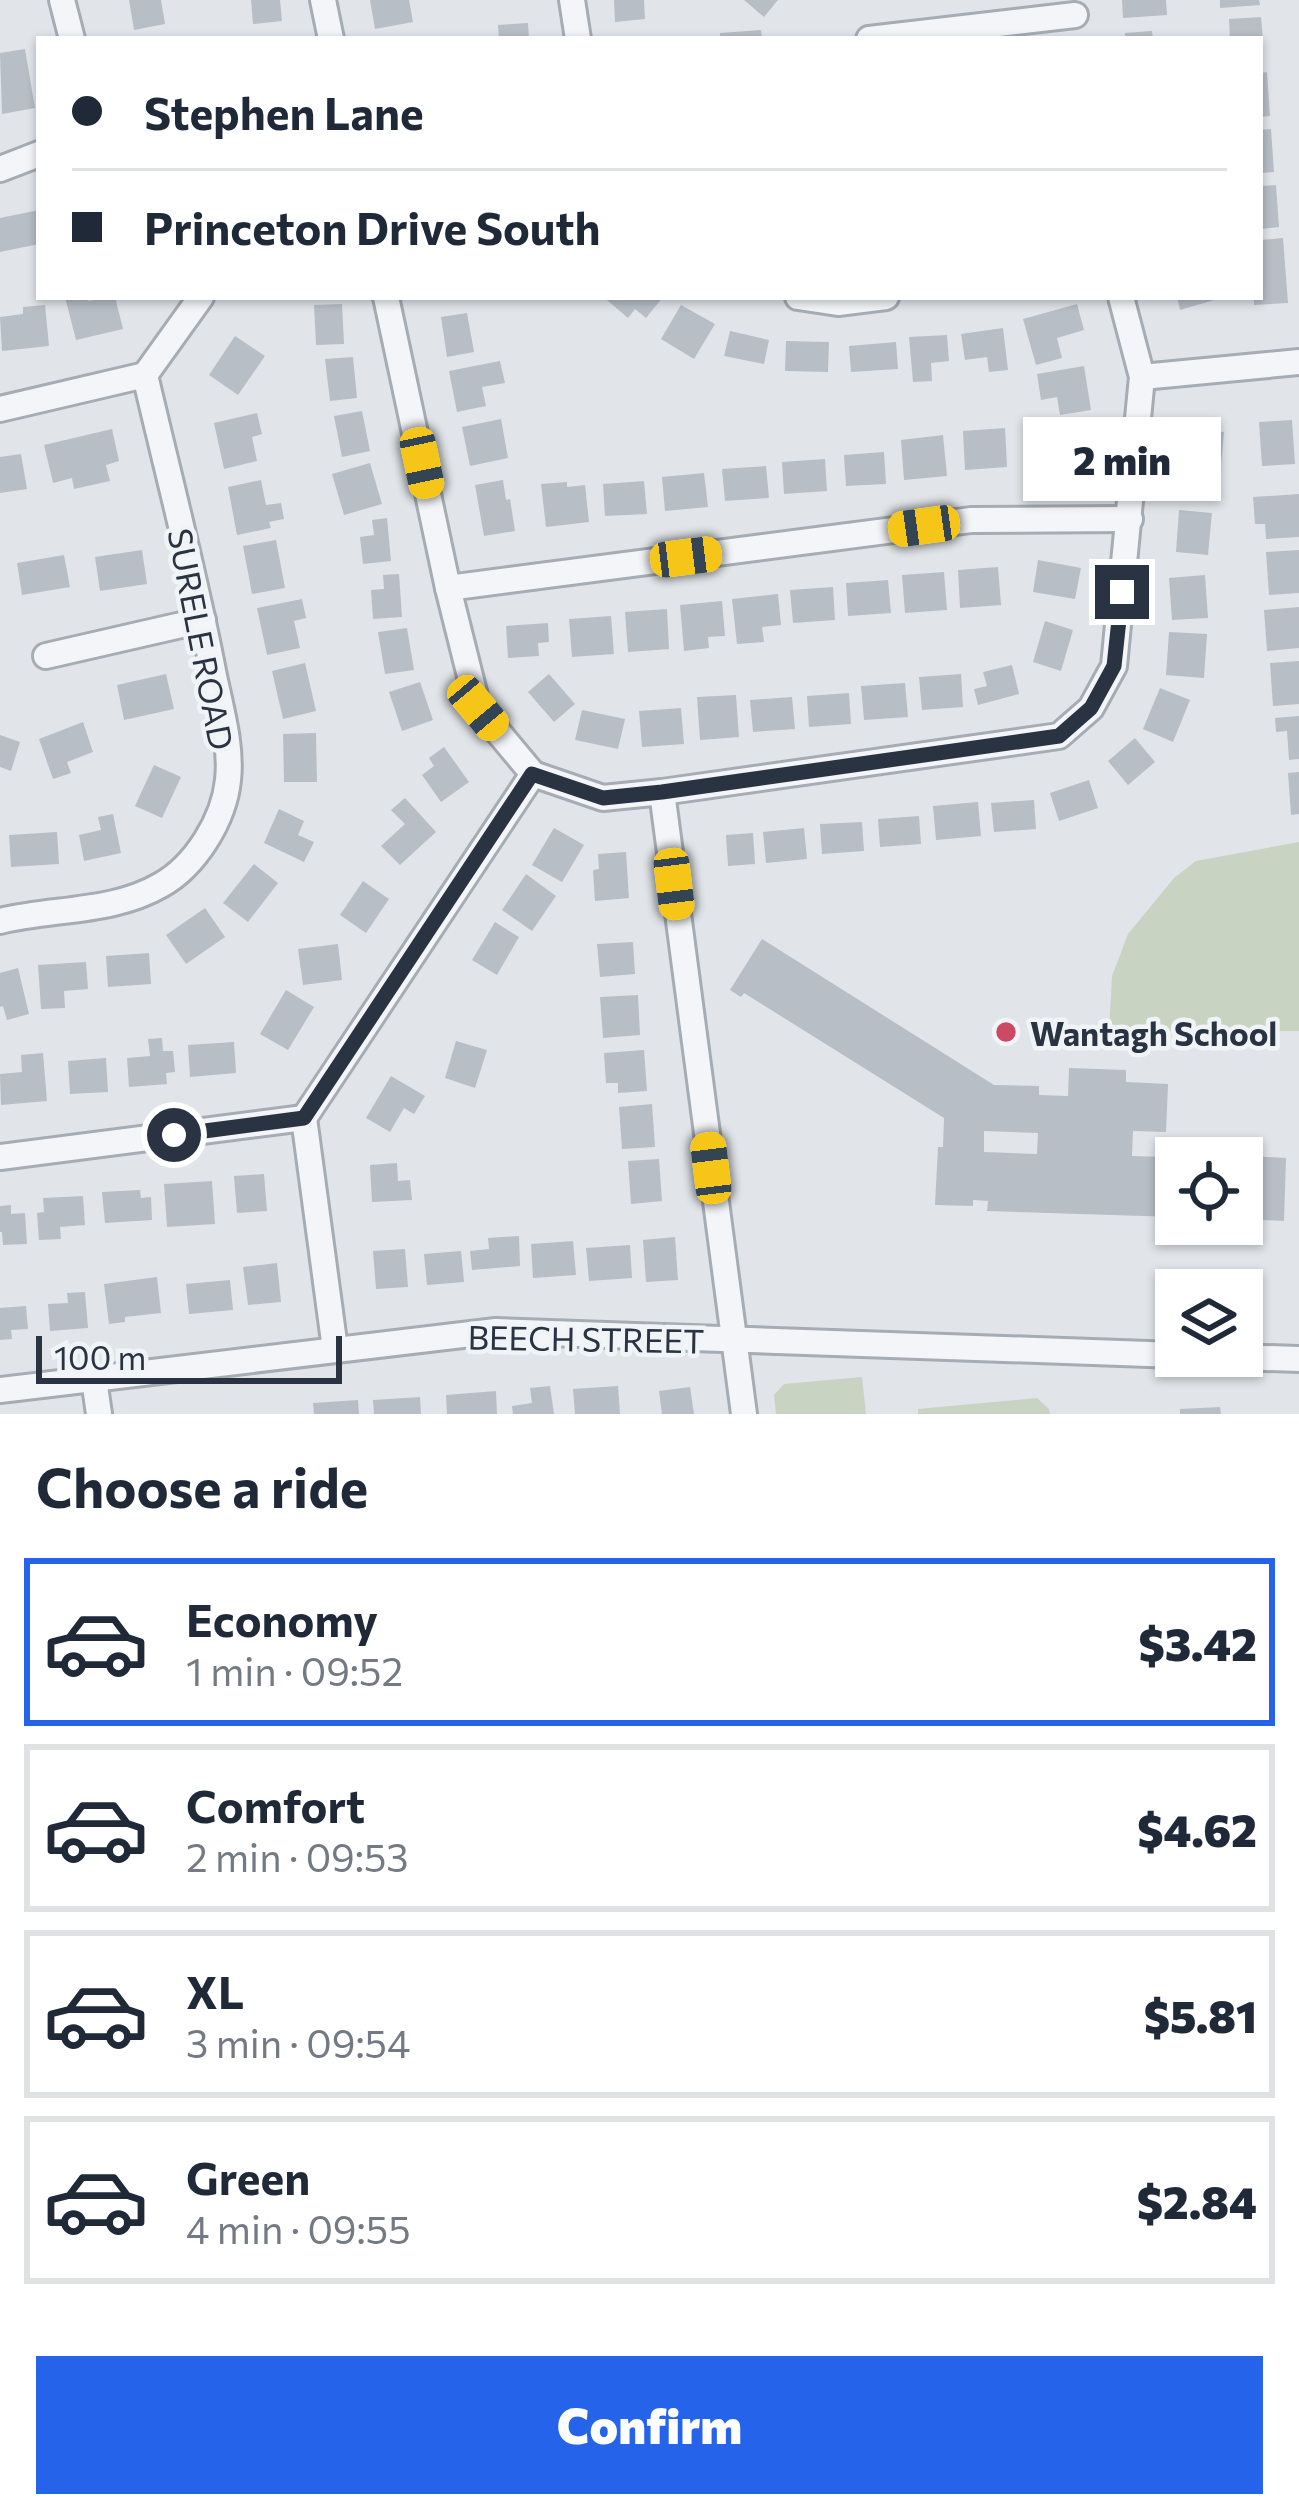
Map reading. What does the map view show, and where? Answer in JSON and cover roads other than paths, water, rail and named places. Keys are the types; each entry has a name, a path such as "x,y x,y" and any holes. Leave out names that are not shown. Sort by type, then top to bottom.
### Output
{"street":[{"path":"62,0 70,36"},
{"path":"323,0 331,36"},
{"path":"572,0 578,36"},
{"path":"898,36 1075,18"},
{"path":"0,169 36,155"},
{"path":"0,410 145,375 199,300"},
{"path":"387,300 478,708 532,774 603,798 1059,736 1091,708 1114,666 1142,377 1122,300"},
{"path":"818,300 862,300"},
{"path":"1142,377 1299,362"},
{"name":"SURELE ROAD","path":"0,921 124,901 164,884 195,855 217,820 228,780 226,738 203,620 145,375"},
{"path":"448,588 971,520 1130,519"},
{"path":"46,656 203,620"},
{"path":"335,1348 304,1118 532,774"},
{"path":"662,792 744,1414"},
{"path":"0,1157 304,1118"},
{"name":"BEECH STREET","path":"0,1390 496,1331 1155,1354"},
{"path":"1263,1358 1299,1359"},
{"path":"94,1379 99,1414"}],"place":[{"name":"Wantagh School","path":"1006,1032"}]}
